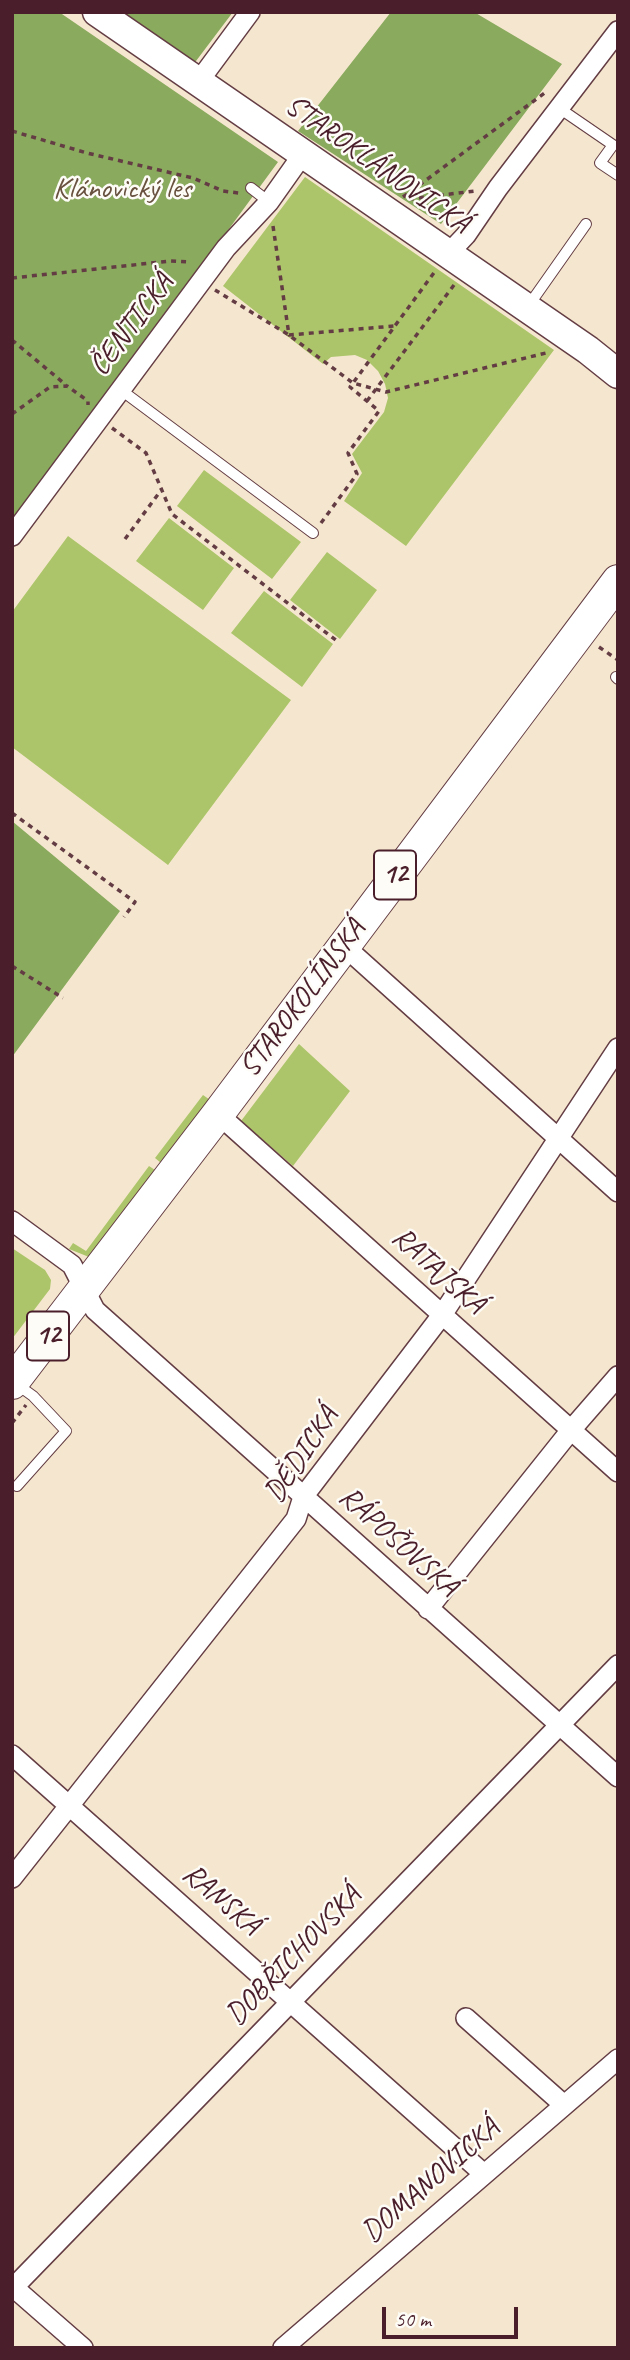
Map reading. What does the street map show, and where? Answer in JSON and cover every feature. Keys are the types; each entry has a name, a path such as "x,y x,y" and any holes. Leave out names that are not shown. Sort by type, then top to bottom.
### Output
{"main road":[{"name":"STAROKOLÍNSKÁ","path":"13,1382 618,581"}],"street":[{"name":"STAROKLÁNOVICKÁ","path":"97,12 303,154 442,261 527,309 618,374"},
{"path":"199,80 250,12"},
{"path":"442,261 466,235 498,188 618,31"},
{"name":"ČENTICKÁ","path":"12,536 99,428 121,390 226,248 269,202 303,154"},
{"path":"343,945 618,1192"},
{"name":"DĚDICKÁ","path":"12,1878 296,1519 303,1497 442,1315 618,1048"},
{"name":"RATAJSKÁ","path":"218,1114 618,1472"},
{"name":"RÁPOŠOVSKÁ","path":"12,1222 72,1265 94,1310 618,1777"},
{"path":"428,1609 571,1430 618,1376"},
{"name":"DOBŘICHOVSKÁ","path":"13,2288 618,1665"},
{"name":"RANSKÁ","path":"12,1755 484,2174"},
{"path":"466,2018 564,2105"},
{"name":"DOMANOVICKÁ","path":"283,2348 618,2059"},
{"path":"13,2288 83,2348"}],"lane":[{"path":"564,102 613,145 600,163 618,176"},
{"path":"251,188 269,202"},
{"path":"527,309 586,224"},
{"path":"121,390 313,533"},
{"path":"13,1382 33,1396 66,1431 18,1486"}],"path":[{"path":"498,188 399,200 547,92 564,102"},
{"path":"12,131 87,153 193,178 223,191 238,194 251,188"},
{"path":"272,225 289,335"},
{"path":"12,278 170,261 212,267"},
{"path":"313,533 357,474 348,453 379,411 350,387 442,261"},
{"path":"368,401 457,282"},
{"path":"213,289 289,335 353,383 386,392 556,351"},
{"path":"289,335 394,326"},
{"path":"12,340 88,401 99,428 146,453 172,514 337,641"},
{"path":"12,414 50,387 67,386"},
{"path":"125,539 162,489"},
{"path":"598,645 618,660"},
{"path":"12,813 135,902 124,917"},
{"path":"14,969 63,999"}],"green space":[{"name":"Klánovický les","path":"12,12 59,12 278,162 12,525"},
{"path":"113,12 233,12 193,65"},
{"path":"391,12 474,12 562,64 441,224 298,131"},
{"path":"305,177 554,350 406,546 344,501 362,473 352,454 384,412 388,398 378,371 367,360 355,355 331,357 323,364 223,286"},
{"path":"204,470 301,542 272,579 177,506"},
{"path":"169,518 234,568 203,610 136,561"},
{"path":"68,536 291,700 168,865 12,747 12,612"},
{"path":"327,552 377,590 340,639 290,600"},
{"path":"264,591 333,644 302,687 231,633"},
{"path":"12,821 120,911 12,1057"},
{"path":"299,1044 350,1091 293,1166 241,1121"},
{"path":"203,1095 213,1102 167,1163 161,1163 155,1158"},
{"path":"149,1166 155,1170 156,1177 89,1257 69,1249 73,1243 86,1251"},
{"path":"12,1248 45,1270 51,1280 50,1289 12,1339"}]}
